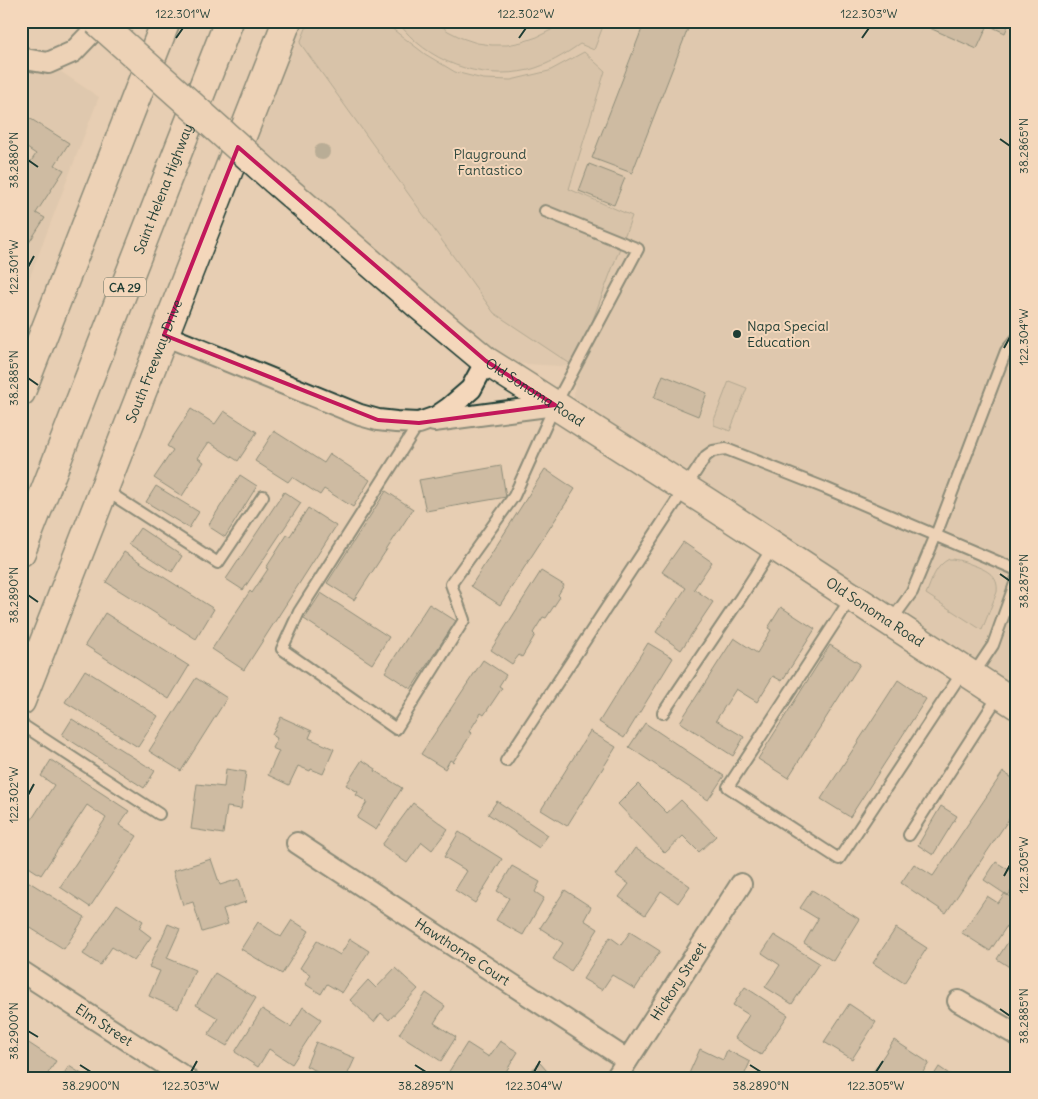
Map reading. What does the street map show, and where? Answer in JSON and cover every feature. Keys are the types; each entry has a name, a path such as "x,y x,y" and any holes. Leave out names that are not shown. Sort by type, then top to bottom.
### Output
{"main road":[{"name":"Old Sonoma Road","path":"98,21 275,180 486,361 1008,699"},
{"path":"21,392 166,21"},
{"name":"Saint Helena Highway","path":"21,552 228,21"},
{"name":"South Freeway Drive","path":"21,701 287,21"}],"street":[{"path":"22,61 48,63 73,52 95,29 98,21"},
{"path":"164,336 360,415 378,420 419,423 555,405"},
{"path":"419,423 436,417 471,389 486,361"},
{"name":"Hawthorne Court","path":"297,843 627,1060"},
{"name":"Hickory Street","path":"616,1078 741,884"},
{"name":"Elm Street","path":"21,971 186,1078"},
{"path":"958,1001 1017,1035"}],"lane":[{"path":"419,423 299,612 282,649 396,729 464,620 451,584 514,496 555,405 638,249 545,211"},
{"path":"890,622 912,592 936,535 1006,351 1017,338"},
{"path":"506,761 706,456 713,451 726,449 825,488 1017,570"},
{"path":"104,490 218,563 262,496"},
{"path":"663,713 773,546"},
{"path":"852,597 728,787 839,859 968,673 993,645 1017,578"},
{"path":"908,835 1008,699"},
{"path":"21,724 159,814"}],"highlighted area":[{"path":"238,147 486,361 555,405 419,423 378,420 164,335"}],"shaded area":[{"name":"Napa Special Education","path":"287,21 1017,21 1017,678 1013,686 574,401 575,367 495,362 239,143"},
{"path":"21,56 48,63 99,97 21,300"}],"green space":[{"name":"Playground Fantastico","path":"309,21 382,21 425,54 455,72 483,79 511,80 549,71 584,52 605,71 569,189 632,216 575,367 494,313 300,43"},
{"path":"397,21 435,21 448,31 477,43 507,45 537,37 563,21 605,21 594,50 580,44 556,59 536,68 510,73 492,73 456,65 439,57 423,48"},
{"path":"729,381 747,388 730,431 714,425 714,420"},
{"path":"949,559 983,569 991,574 996,582 997,592 982,630 926,594 937,569"}],"building":[{"path":"645,21 691,21 632,173 592,158"},
{"path":"914,21 1010,21 1005,33 988,25 977,49"},
{"path":"23,114 69,143 55,165 64,170 36,213 45,218 21,255 21,176 36,154 21,144 21,116"},
{"path":"589,164 625,178 614,205 579,191"},
{"path":"663,375 707,393 698,416 654,398"},
{"path":"191,409 215,424 224,411 257,432 238,461 209,442 198,458 204,462 182,496 154,478 173,450 167,446"},
{"path":"274,431 324,463 330,454 370,480 353,507 324,489 320,495 292,477 288,482 255,461"},
{"path":"501,466 506,497 426,511 419,480"},
{"path":"545,469 575,489 500,605 471,586"},
{"path":"240,475 257,486 225,537 208,526"},
{"path":"156,486 199,512 189,528 146,502"},
{"path":"386,491 413,509 354,600 327,583"},
{"path":"284,492 301,503 243,590 226,579"},
{"path":"308,508 336,526 244,670 212,649 250,591 252,593 268,569 266,568 287,535 290,536"},
{"path":"140,528 182,556 172,572 129,544"},
{"path":"683,542 712,562 694,589 713,602 681,650 656,632 686,588 662,572"},
{"path":"124,552 214,609 196,639 106,582"},
{"path":"541,571 564,585 558,595 560,597 546,618 543,617 533,633 535,635 522,657 519,655 512,664 491,650"},
{"path":"321,593 389,637 372,664 304,619"},
{"path":"429,604 456,621 411,689 385,672"},
{"path":"781,607 815,629 782,681 773,676 757,702 736,689 716,720 744,737 733,756 680,722 734,638 757,653 771,630 768,628"},
{"path":"105,613 189,666 169,699 85,645"},
{"path":"648,643 673,658 624,738 599,722"},
{"path":"830,645 860,664 788,778 758,759"},
{"path":"483,660 506,675 499,686 502,688 484,715 481,713 469,732 472,733 453,762 450,760 445,769 421,754"},
{"path":"85,670 158,716 138,747 65,702"},
{"path":"196,678 227,698 181,771 149,751"},
{"path":"898,680 926,699 850,817 821,799"},
{"path":"281,717 312,731 309,738 334,749 323,774 298,766 289,785 268,775 279,751 272,748 277,738 272,735"},
{"path":"72,719 155,771 144,788 62,735"},
{"path":"645,723 724,776 708,800 629,747"},
{"path":"590,731 616,747 567,826 541,810"},
{"path":"51,760 129,811 119,825 137,836 90,907 60,887 106,818 87,805 41,875 21,862 21,836 54,785 41,776"},
{"path":"362,760 376,769 375,771 402,788 376,830 357,818 367,802 356,795 358,792 346,785"},
{"path":"226,769 246,772 241,809 227,807 223,834 191,829 197,784 224,787"},
{"path":"1003,772 1017,781 1017,807 946,913 901,883 914,864 933,876"},
{"path":"638,784 667,813 681,800 716,836 699,852 683,836 665,853 618,804"},
{"path":"497,801 548,835 539,848 488,814"},
{"path":"413,803 448,829 432,850 422,842 407,863 382,845"},
{"path":"941,806 957,816 933,855 918,845"},
{"path":"459,832 502,859 475,903 455,890 467,871 444,857"},
{"path":"635,848 690,886 678,903 661,891 645,915 619,897 629,884 616,875"},
{"path":"211,859 220,885 239,879 246,902 223,909 228,924 202,932 193,902 183,905 173,871"},
{"path":"996,862 1017,875 1017,882 1008,896 984,880"},
{"path":"512,866 540,882 535,892 544,898 523,935 496,920 509,898 497,891"},
{"path":"21,877 85,917 64,949 21,922"},
{"path":"565,890 591,907 584,920 598,929 571,971 553,959 563,943 540,928"},
{"path":"812,890 859,919 833,961 804,943 818,919 800,908"},
{"path":"1005,893 1017,901 1017,911 990,951 962,933 987,896 998,903"},
{"path":"117,904 143,921 139,928 151,937 134,961 112,947 100,965 83,954"},
{"path":"292,920 309,931 282,974 241,949 258,922 281,937"},
{"path":"168,924 180,929 167,958 195,970 178,1009 149,996 160,971 149,967"},
{"path":"896,928 927,948 904,983 873,963"},
{"path":"1017,928 1017,972 997,959"},
{"path":"630,932 660,951 635,989 612,975 602,990 583,979 610,937 621,945"},
{"path":"774,935 819,963 792,1004 765,987 780,965 762,953"},
{"path":"350,939 369,951 342,993 327,984 321,994 305,984 311,975 300,968 317,941 340,955"},
{"path":"395,968 418,989 389,1020 381,1013 374,1022 350,1000 368,980 376,988"},
{"path":"215,973 256,998 227,1046 208,1035 218,1018 196,1005"},
{"path":"745,987 788,1015 761,1055 735,1038 749,1015 733,1005"},
{"path":"426,993 445,1006 434,1023 456,1037 441,1061 399,1034"},
{"path":"849,1004 876,1022 852,1059 824,1042"},
{"path":"303,1007 321,1019 292,1064 269,1049 258,1067 235,1052 262,1009 291,1027"},
{"path":"21,1038 56,1061 45,1078 21,1078"},
{"path":"894,1040 929,1063 919,1078 875,1078 871,1075"},
{"path":"500,1041 518,1052 502,1078 455,1078 448,1073 467,1043 489,1057"},
{"path":"316,1042 355,1058 346,1078 314,1078 317,1071 306,1066"},
{"path":"700,1049 723,1060 727,1050 750,1062 743,1078 687,1078"},
{"path":"540,1063 553,1078 522,1078"},
{"path":"69,1066 88,1078 61,1078"},
{"path":"939,1067 955,1078 932,1078"}],"place":[{"name":"Napa Special Education","path":"737,334"}]}
